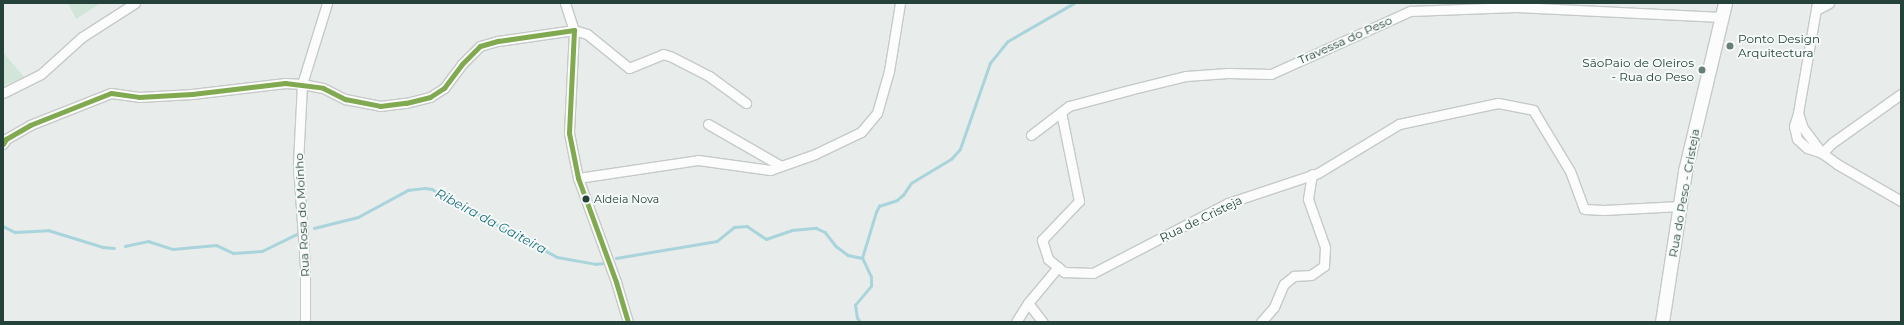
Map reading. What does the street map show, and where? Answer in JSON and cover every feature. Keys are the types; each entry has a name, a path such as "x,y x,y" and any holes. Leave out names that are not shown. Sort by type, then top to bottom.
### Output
{"main road":[{"name":"Rua do Peso - Cristeja","path":"1662,322 1685,171 1725,3"}],"street":[{"path":"3,93 41,74 82,37 135,3"},
{"name":"Rua Rosa do Moínho","path":"305,322 306,267 298,163 302,84 327,3"},
{"path":"565,3 574,30 569,133 578,178 616,282 628,322"},
{"path":"578,178 698,160 770,170 816,154 861,132 878,114 889,71 900,3"},
{"path":"1829,3 1816,7 1798,113 1803,128 1822,153 1837,164 1901,201"},
{"name":"Travessa do Peso","path":"1031,135 1069,106 1186,76 1228,73 1271,74 1410,11 1516,7 1722,17"},
{"path":"3,144 6,140 30,125 111,93 139,97 192,94 285,83 302,84 323,88 345,99 380,106 406,103 430,97 444,88 462,64 480,46 498,40 574,30 587,34 629,68 663,54 672,56 709,76 746,103"},
{"path":"1822,153 1832,143 1899,98"},
{"name":"Rua de Cristeja","path":"1058,267 1064,272 1093,273 1228,203 1312,174 1399,124 1498,103 1534,110 1570,171 1584,209 1604,210 1680,206"},
{"path":"1016,322 1028,303 1058,267 1048,259 1042,240 1079,201 1061,112"},
{"path":"708,124 781,166"},
{"path":"1261,322 1274,307 1284,284 1294,276 1311,275 1324,266 1325,247 1308,199 1312,174"},
{"path":"1028,303 1043,322"}],"green space":[{"path":"68,3 101,3 76,19"},
{"path":"3,52 24,77 3,86"}],"waterway":[{"path":"862,258 879,206 897,200 903,195 911,183 951,159 960,149 990,63 1008,41 1074,3"},
{"name":"Ribeira da Gaiteira","path":"314,228 358,217 408,190 425,188 432,189 557,257 595,264 603,263"},
{"name":"Ribeira da Gaiteira","path":"3,226 15,232 48,230 103,247 114,248"},
{"name":"Ribeira da Gaiteira","path":"616,258 717,241 734,227 747,226 766,239 792,230 816,228 825,232 836,246 848,255 862,258"},
{"name":"Ribeira da Gaiteira","path":"125,246 148,241 173,249 216,245 233,253 262,251 297,234"},
{"path":"860,322 857,318 855,305 871,286 871,277 862,258"}],"transit line":[{"path":"3,144 6,139 30,125 111,93 139,97 192,94 285,83 323,88 345,99 380,106 406,103 430,97 444,88 462,64 480,46 498,41 574,30 569,133 578,178 616,282 628,322"}],"place":[{"name":"Ponto Design Arquitectura","path":"1730,46"},
{"name":"SãoPaio de Oleiros - Rua do Peso","path":"1702,70"},
{"name":"Aldeia Nova","path":"586,199"}]}
